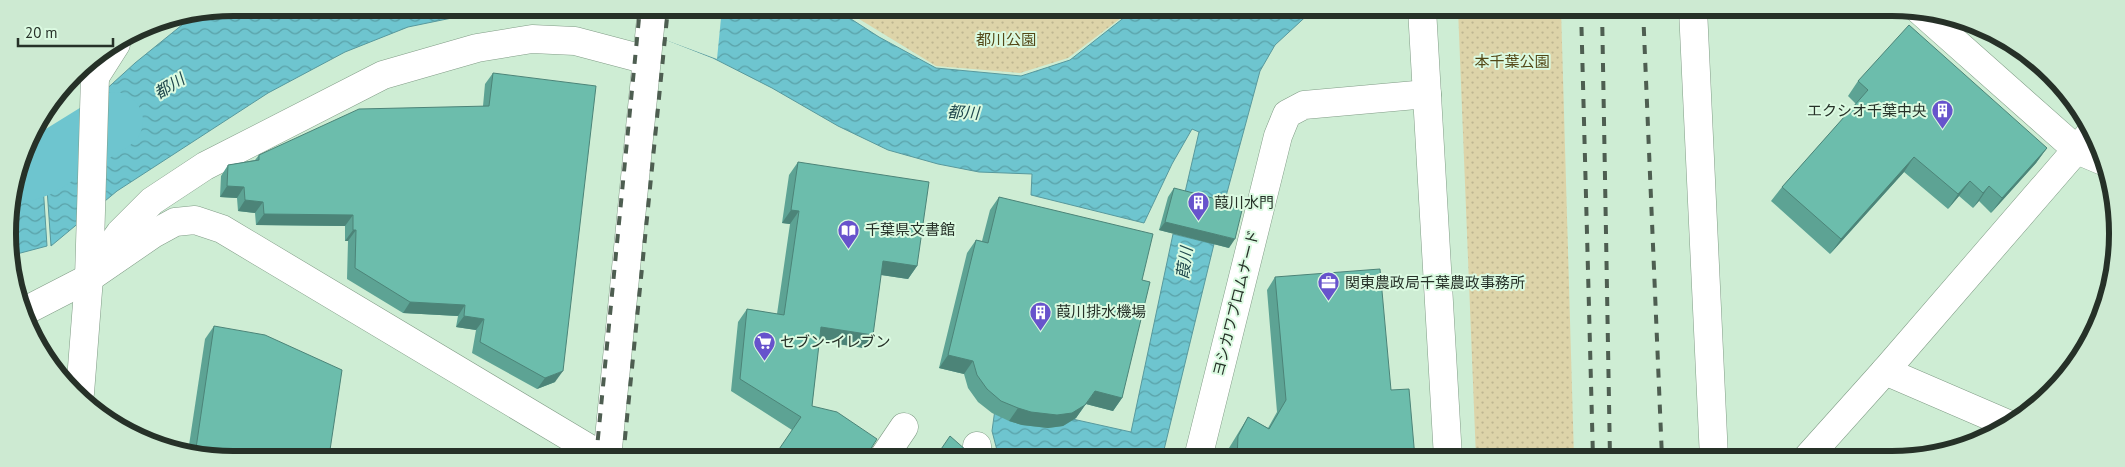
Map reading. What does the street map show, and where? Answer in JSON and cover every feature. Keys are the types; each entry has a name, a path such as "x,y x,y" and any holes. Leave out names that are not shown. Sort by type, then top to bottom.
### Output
{"street":[{"path":"607,451 651,16"},
{"path":"1422,16 1448,451"},
{"path":"1693,16 1714,451"},
{"path":"1930,19 2092,151"},
{"path":"89,278 120,233 152,202 205,166 383,75 477,48 532,39 575,41 647,60"},
{"path":"81,388 91,224 92,69"},
{"name":"ヨシカワプロムナード","path":"1200,451 1278,136 1287,114 1304,105 1427,94"},
{"path":"1813,451 2083,142"},
{"path":"30,308 89,278 152,234 175,222 195,220 222,229 594,451"},
{"path":"1885,371 2001,421"},
{"path":"888,451 904,427"}],"green space":[{"name":"都川公園","path":"854,16 1124,16 1068,58 1020,73 936,66"},
{"name":"本千葉公園","path":"1458,16 1561,16 1574,451 1476,451"}],"water":[{"path":"234,16 461,16 408,27 345,52 268,93 117,191 51,246 44,146 135,63 186,21 191,20"},
{"path":"606,16 846,16 879,37 936,68 1021,76 1070,60 1126,16 1306,16 1275,45 1260,71 1222,211 1183,201 1199,132 1192,129 1172,164 1144,223 1031,195 1032,174 979,172 938,164 888,150 838,126 772,88 713,58"},
{"path":"40,139 47,246 17,254 16,234 20,191 38,140"},
{"name":"葭川","path":"1173,234 1214,244 1164,451 997,451 992,431 996,402 1131,432"}],"pier":[{"path":"606,16 721,16 717,59 606,18"}],"building":[{"name":"エクシオ千葉中央","path":"1909,25 2047,148 2002,198 1989,186 1983,193 1970,181 1958,194 1914,157 1841,239 1782,187 1868,90 1858,81"},
{"path":"493,73 596,86 563,371 545,378 480,342 484,319 464,316 465,305 410,302 355,268 356,230 353,230 353,215 264,214 263,202 245,200 244,187 227,186 228,165 259,160 259,155 359,109 489,106"},
{"path":"798,162 929,182 917,266 883,261 873,335 821,327 812,406 837,412 877,439 869,451 778,451 801,417 740,379 747,309 784,315 799,211 791,210"},
{"name":"葭川水門","path":"1174,188 1243,206 1235,239 1165,222"},
{"name":"葭川排水機場","path":"999,197 1153,234 1142,280 1150,282 1122,398 1095,391 1085,405 1072,413 1057,415 1031,412 1001,401 987,389 977,375 973,361 948,355 976,240 988,243"},
{"path":"1380,269 1391,390 1409,389 1414,451 1237,451 1238,436 1248,417 1269,429 1286,400 1275,277"},
{"path":"214,326 265,335 342,370 330,450 332,451 234,451 196,448"},
{"path":"950,436 967,451 940,451"}],"waterway":[{"name":"都川","path":"25,172 38,168 114,121"}],"railway":[{"path":"597,451 639,16"},
{"path":"624,451 667,16"},
{"path":"1581,16 1593,451"},
{"path":"1602,16 1610,451"},
{"path":"1643,16 1662,451"}],"place":[{"name":"エクシオ千葉中央","path":"1943,130"},
{"name":"葭川水門","path":"1198,222"},
{"name":"千葉県文書館","path":"849,249"},
{"name":"関東農政局千葉農政事務所","path":"1329,302"},
{"name":"葭川排水機場","path":"1040,331"},
{"name":"セブン-イレブン","path":"764,361"}]}
